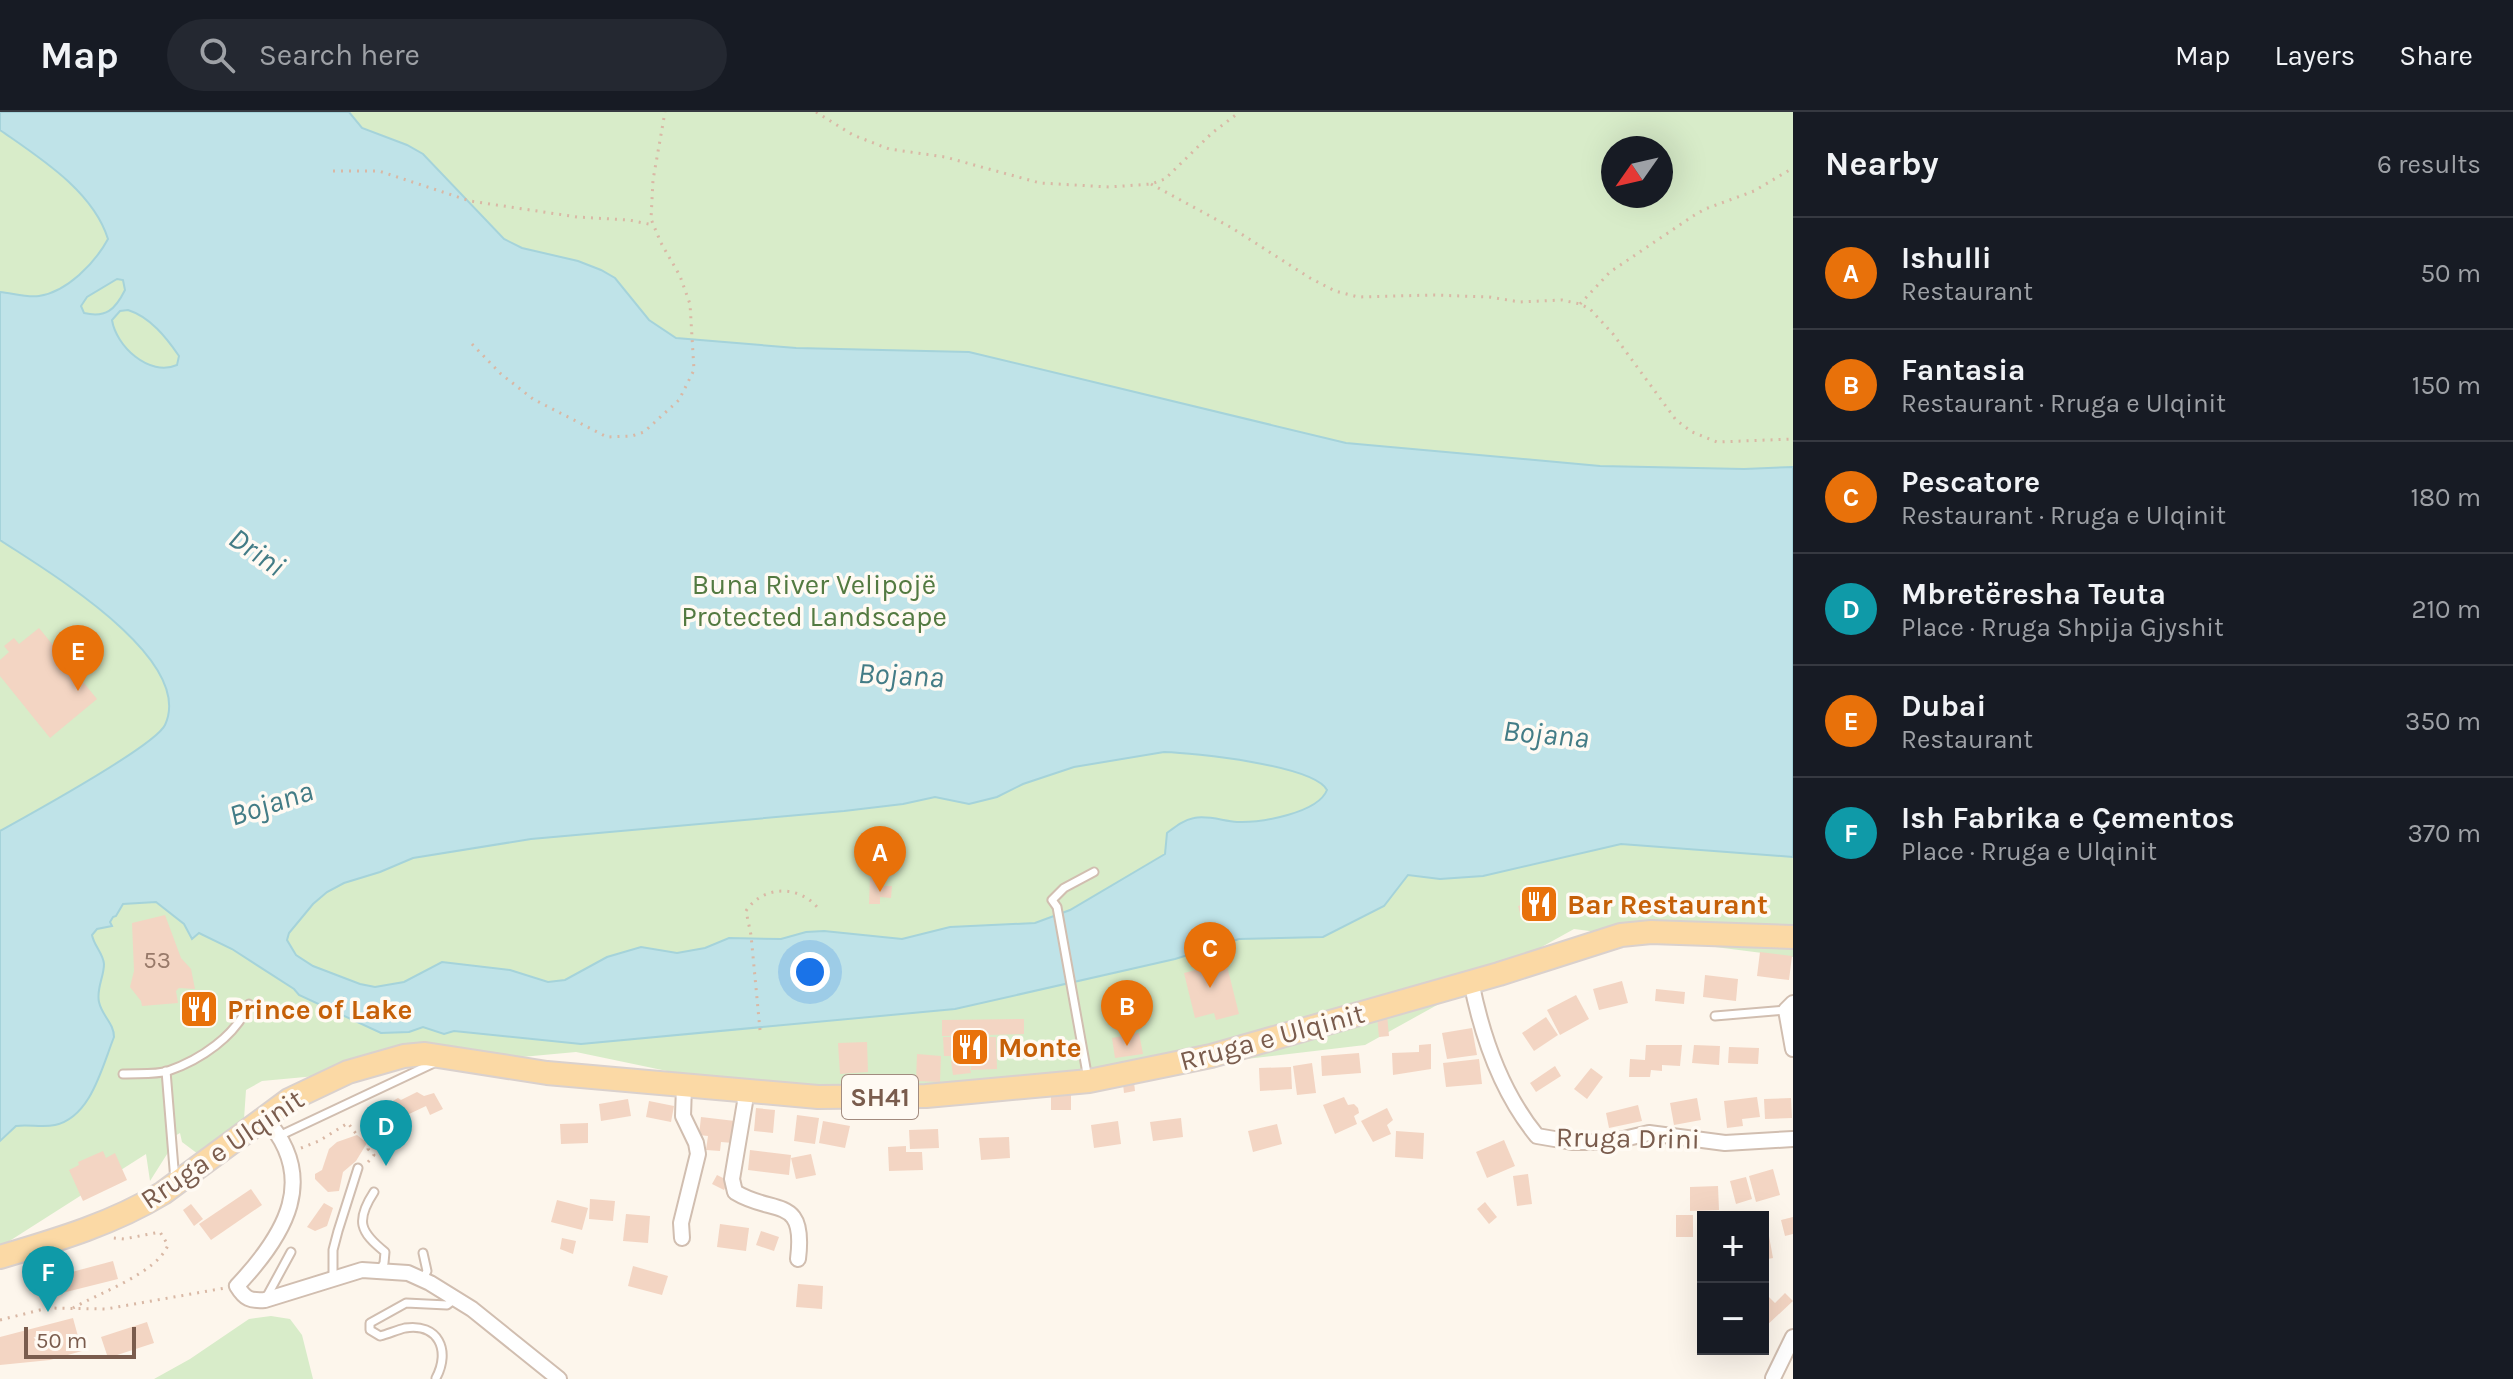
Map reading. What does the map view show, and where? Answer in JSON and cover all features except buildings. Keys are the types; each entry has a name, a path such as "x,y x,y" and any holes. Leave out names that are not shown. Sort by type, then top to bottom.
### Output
{"main road":[{"name":"Rruga e Ulqinit","path":"0,1257 95,1226 142,1206 264,1117 309,1089 348,1072 404,1056 425,1054 547,1073 818,1097 926,1096 1089,1081 1211,1056 1621,935 1651,932 1793,937"}],"street":[{"name":"Rruga Drini","path":"1471,981 1502,1083 1519,1114 1537,1136 1572,1142 1611,1142 1649,1133 1725,1143 1793,1139"},
{"path":"1789,1007 1793,1049"},
{"path":"682,1238 681,1223 698,1154 683,1116 684,1086"},
{"path":"742,1091 744,1112 732,1179 735,1192 748,1200 782,1208 795,1218 801,1235 798,1259"},
{"path":"264,1117 282,1141 294,1179 294,1195 289,1211 262,1257 237,1286 245,1298 265,1300 362,1270 408,1273 472,1309 559,1379"},
{"path":"1773,1378 1793,1337"}],"lane":[{"path":"1089,1081 1057,907 1052,900 1058,892 1094,872"},
{"path":"123,1074 166,1071 208,1051 235,1028 249,1004"},
{"path":"1715,1016 1789,1007"},
{"path":"282,1141 382,1085 448,1057"},
{"path":"166,1071 176,1183"},
{"path":"333,1278 333,1250 358,1168"},
{"path":"374,1192 364,1210 362,1227 366,1236 385,1252 379,1271"},
{"path":"265,1300 291,1252"},
{"path":"423,1253 427,1271 423,1279"},
{"path":"436,1378 444,1364 444,1351 438,1340 425,1331 407,1328 380,1336 370,1330 370,1323 406,1303 447,1305 455,1299"}],"path":[{"path":"472,344 501,374 533,399 607,437 618,438 644,432 679,400 694,370 690,304 680,276 653,225 653,180 665,112"},
{"path":"816,112 853,135 889,149 945,157 1026,180 1103,187 1151,184 1173,174 1212,133 1237,114"},
{"path":"1580,304 1610,272 1693,216 1754,191 1793,168"},
{"path":"333,171 379,171 470,201 653,225"},
{"path":"1151,184 1232,228 1335,291 1358,297 1433,295 1530,302 1562,300 1580,304 1590,309 1613,334 1676,420 1692,432 1717,442 1793,439"},
{"path":"760,1030 746,911 752,902 773,892 789,891 808,897 818,908"},
{"path":"368,1162 374,1155 368,1149 375,1138 406,1112"},
{"path":"282,1141 299,1149 348,1123 357,1135"},
{"path":"365,1141 369,1136 375,1138"},
{"path":"73,1308 129,1279 156,1261 168,1245 160,1232 124,1239 110,1238 100,1236 95,1226"},
{"path":"0,1320 48,1308 106,1309 237,1286"}],"green space":[{"name":"Buna River Velipojë Protected Landscape","path":"0,112 1793,112 1793,957 1574,929 1365,1045 999,1088 758,1090 576,1052 262,1081 246,1090 244,1119 198,1154 182,1142 180,1133 168,1140 169,1151 150,1181 146,1154 0,1247"},
{"path":"271,1316 290,1319 302,1335 313,1379 154,1379 249,1319"}],"water":[{"path":"0,112 349,112 362,128 423,154 504,239 522,248 578,261 615,278 649,320 676,338 796,348 969,352 1346,443 1600,466 1793,467 1793,857 1621,844 1483,876 1440,879 1408,875 1384,906 1323,937 1239,939 1175,959 955,1009 581,1044 454,1031 444,1034 423,1027 409,1032 381,1033 299,995 232,949 199,933 192,939 184,924 156,902 123,904 110,922 112,926 97,929 92,935 104,964 99,1002 114,1037 94,1089 78,1112 67,1120 50,1126 16,1126 0,1141 0,831 89,780 156,735 165,725 169,699 159,672 138,645 111,619 0,540 0,292 34,296 60,289 88,267 108,239 101,222 78,191 48,164 0,130","holes":["117,279 123,280 125,290 117,303 104,313 84,313 81,306 87,297","120,311 136,313 157,328 179,356 177,365 156,367 145,363 127,349 112,320","1164,752 1179,753 1277,767 1317,781 1327,790 1313,805 1274,818 1247,822 1205,817 1186,820 1167,833 1165,854 1070,910 1035,923 950,927 902,939 824,931 781,939 729,938 705,948 677,953 641,947 607,957 565,980 548,982 510,970 442,962 404,982 375,987 313,966 296,955 287,940 289,933 313,904 327,892 413,858 531,839 844,811 935,797 969,804 997,797 1023,784 1074,767"]}],"place":[{"name":"Dubai","path":"78,691"},
{"name":"Ishulli","path":"880,892"},
{"name":"Bar Restaurant","path":"1539,904"},
{"name":"Pescatore","path":"1210,988"},
{"name":"Prince of Lake","path":"199,1009"},
{"name":"Fantasia","path":"1127,1046"},
{"name":"Monte","path":"970,1047"},
{"name":"Mbretëresha Teuta","path":"386,1166"},
{"name":"Ish Fabrika e Çementos","path":"48,1312"}],"water label":[{"name":"Drini","path":"257,552"},
{"name":"Bojana","path":"901,675"},
{"name":"Bojana","path":"1546,734"},
{"name":"Bojana","path":"271,803"}]}
